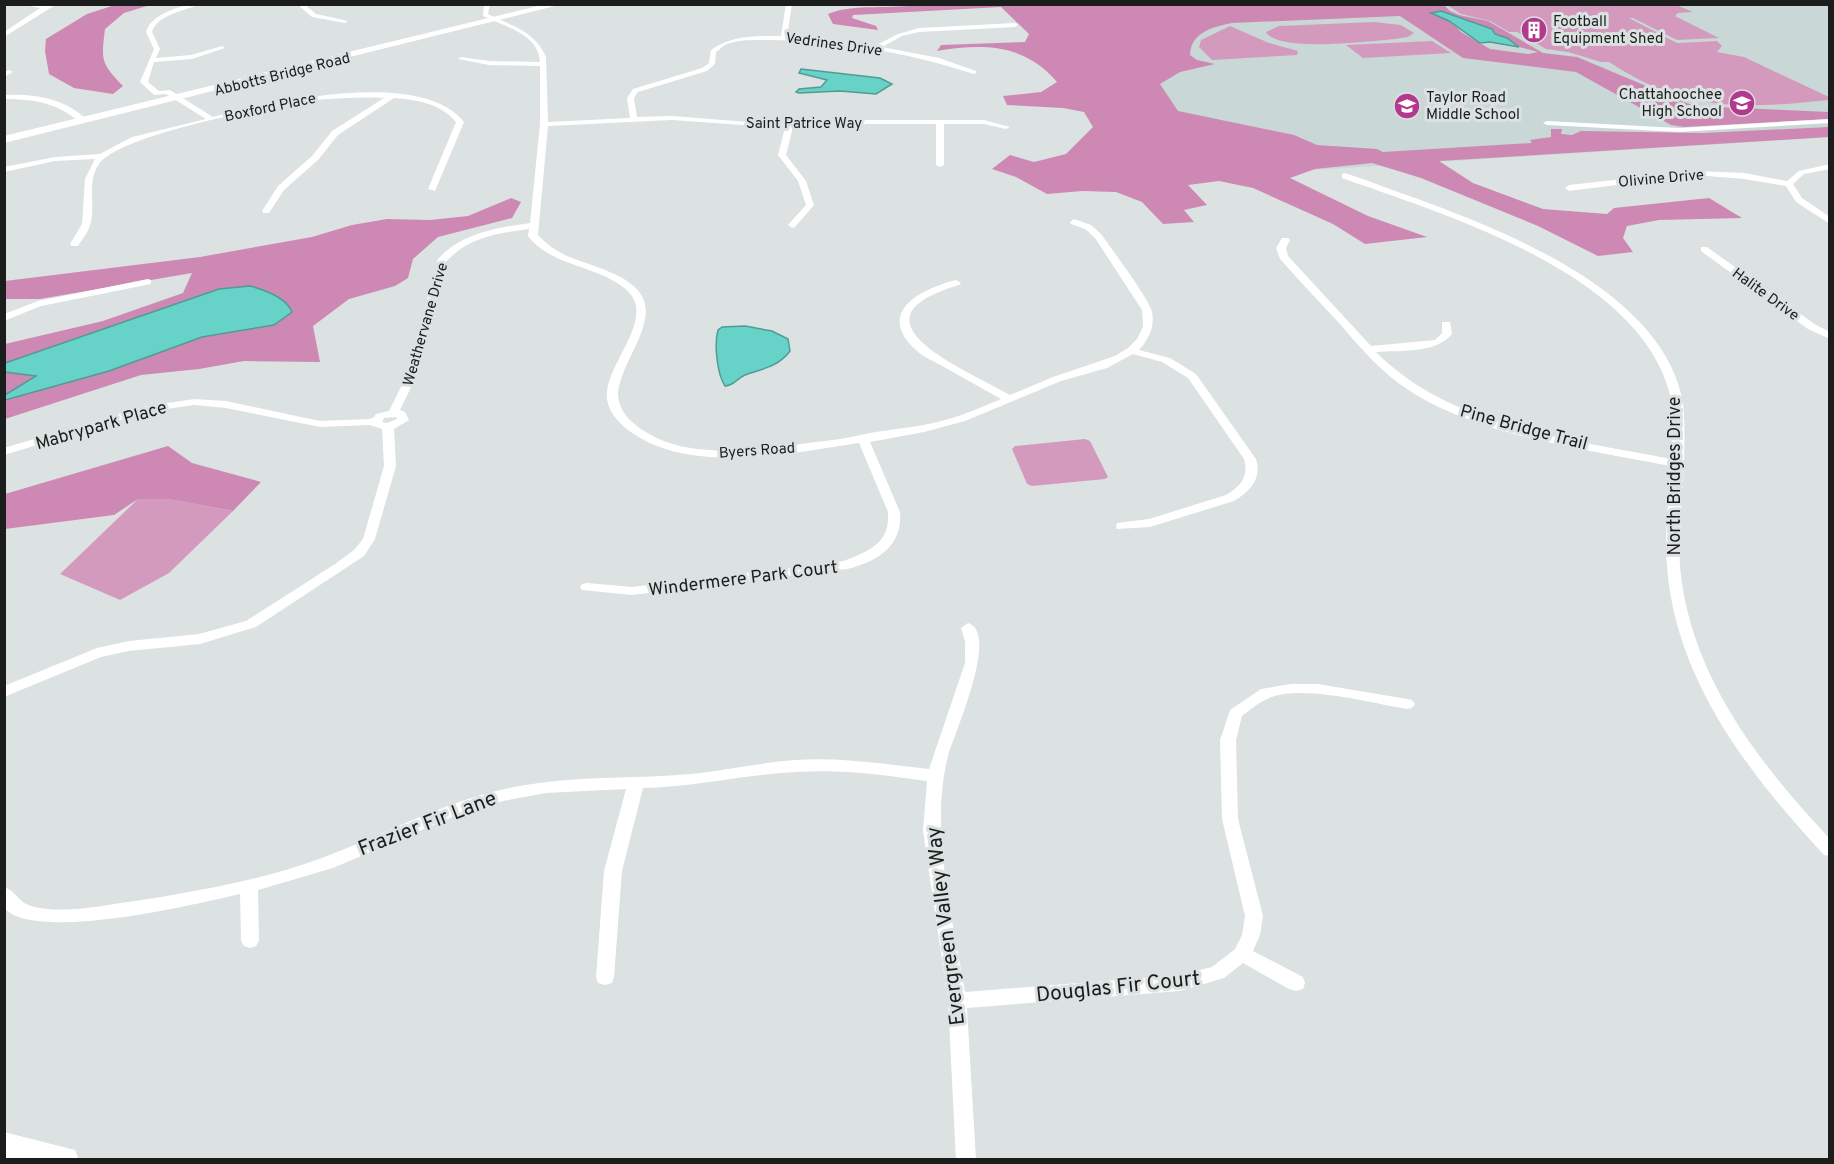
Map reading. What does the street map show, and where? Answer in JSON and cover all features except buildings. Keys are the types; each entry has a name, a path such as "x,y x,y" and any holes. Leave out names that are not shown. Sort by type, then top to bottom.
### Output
{"main road":[{"name":"Abbotts Bridge Road","path":"495,20 543,4"},
{"name":"Abbotts Bridge Road","path":"4,140 172,95 559,4"},
{"name":"Abbotts Bridge Road","path":"4,133 81,118"},
{"path":"4,1146 64,1160"}],"street":[{"path":"22,4 45,7"},
{"path":"4,35 20,28 45,7 54,4"},
{"path":"197,4 172,13 153,24 149,33 157,49 148,68 147,80 144,82 157,93 172,95 212,119"},
{"path":"300,4 303,9 314,15 345,21"},
{"path":"486,4 485,15 495,20"},
{"path":"784,37 789,4"},
{"name":"Byers Road","path":"495,20 533,40 540,48 543,64 543,128 533,236 542,247 556,256 623,282 634,291 640,302 640,317 612,389 613,404 620,417 634,430 655,441 681,449 733,454 863,438 948,423 973,415 1056,380 1109,363 1132,351 1143,341 1148,331 1147,310 1098,236 1088,227 1074,222"},
{"path":"874,49 900,35 919,30 1015,25"},
{"name":"Vedrines Drive","path":"634,119 631,97 641,88 685,78 704,71 712,64 714,49 726,43 784,37 939,60 974,72"},
{"path":"152,60 192,57 222,48"},
{"path":"461,59 489,63 543,64"},
{"name":"Boxford Place","path":"102,156 137,139 212,119 317,97 353,94 392,97 428,101 444,106 453,112 460,122 432,189"},
{"path":"4,97 54,101 64,105 81,118"},
{"path":"267,211 281,188 315,158 336,133 392,97"},
{"name":"Saint Patrice Way","path":"543,128 634,119 693,118 755,125 984,122 1006,127"},
{"path":"940,122 940,165"},
{"path":"1547,123 1679,130 1830,122"},
{"path":"790,125 782,155 802,181 810,206 792,225"},
{"path":"4,170 55,159 102,156"},
{"path":"75,244 88,219 87,186 102,156"},
{"path":"1830,166 1806,170 1794,176 1789,184 1799,200 1830,221"},
{"name":"Olivine Drive","path":"1569,188 1695,173 1744,176 1789,184"},
{"name":"North Bridges Drive","path":"1345,176 1461,219 1537,252 1578,277 1621,310 1654,347 1674,387 1678,406 1673,565 1685,634 1707,687 1749,755 1805,824 1830,850"},
{"name":"Weathervane Drive","path":"4,692 97,652 129,646 200,639 251,624 359,553 369,539 390,466 391,420 412,375 441,261 455,247 467,241 493,232 535,225"},
{"name":"Pine Bridge Trail","path":"1285,240 1281,248 1283,257 1369,350 1387,369 1435,400 1465,413 1517,429 1677,464"},
{"name":"Halite Drive","path":"1704,249 1812,327 1830,336"},
{"path":"4,318 38,304 148,282"},
{"path":"956,283 933,289 913,301 904,316 904,331 922,350 1009,399"},
{"path":"1369,350 1438,342 1447,334 1446,324"},
{"path":"1122,526 1150,524 1230,498 1248,485 1253,469 1250,459 1192,376 1166,360 1132,351"},
{"name":"Mabrypark Place","path":"4,452 45,442 129,415 175,404 216,402 320,424 375,421 378,426 391,420"},
{"name":"Windermere Park Court","path":"587,587 632,591 847,565 870,556 893,535 896,524 894,512 863,438"},
{"name":"Evergreen Valley Way","path":"966,1160 957,1001 931,831 935,776 972,663 972,641 968,628"},
{"path":"1296,983 1242,954 1251,935 1254,916 1230,819 1228,740 1231,722 1235,714 1247,704 1266,693 1291,688 1318,689 1407,704"},
{"name":"Frazier Fir Lane","path":"4,894 16,909 46,916 81,915 178,900 301,872 448,811 503,795 574,784 687,781 818,765 871,768 935,776"},
{"path":"605,977 613,871 636,784"},
{"path":"249,885 250,941"},
{"name":"Douglas Fir Court","path":"957,1001 1180,983 1217,973 1242,954"}],"shaded area":[{"path":"923,4 1444,5 1459,15 1488,21 1543,53 1577,57 1694,106 1829,112 1829,119 1684,127 1671,125 1576,72 1463,58 1400,16 1232,23 1218,26 1204,32 1194,41 1190,55 1197,60 1215,64 1180,72 1160,84 1178,111 1294,135 1317,145 1377,149 1383,152 1532,143 1530,140 1551,137 1551,129 1562,129 1561,134 1572,135 1581,131 1703,133 1829,127 1829,137 1439,161 1473,183 1543,209 1607,214 1614,208 1709,198 1742,218 1659,220 1627,226 1623,238 1633,252 1598,256 1538,226 1421,178 1372,163 1315,169 1290,178 1368,216 1427,237 1365,244 1333,224 1253,188 1219,181 1188,185 1207,205 1184,210 1194,222 1163,224 1142,202 1116,192 1082,191 1047,194 1016,177 992,169 1010,155 1034,162 1066,154 1093,127 1084,112 1063,108 1007,105 1003,96 1041,92 1057,82 1045,69 1017,53 987,47 937,51 941,45 1025,42 1029,34 1001,7 853,15 852,18 876,26 878,30 833,24 828,14 849,9","holes":["1441,11 1492,29 1495,34 1507,38 1519,47 1538,52 1528,54 1490,49 1461,32"]},
{"path":"115,5 150,5 124,13 105,29 104,61 110,72 123,86 113,94 74,88 49,74 45,51 46,39 87,14"},
{"name":"Taylor Road Middle School","path":"1060,5 1829,5 1829,137 1218,176"},
{"path":"1447,5 1676,5 1693,12 1678,13 1675,16 1719,38 1677,40 1629,18 1677,43 1717,41 1722,46 1717,52 1744,57 1829,97 1829,100 1742,105 1689,98 1663,90 1609,62 1546,49 1517,32 1509,32 1490,21 1461,14"},
{"path":"1374,22 1401,25 1414,33 1408,37 1395,39 1306,44 1274,38 1266,32 1279,26"},
{"path":"1230,26 1269,43 1298,51 1297,55 1212,60 1199,47 1201,40"},
{"path":"1432,41 1451,53 1363,58 1346,45"},
{"path":"511,198 521,202 512,218 438,237 413,259 408,278 395,286 349,299 313,326 320,362 244,361 199,369 141,375 5,419 5,344 103,321 183,293 192,273 40,299 5,299 5,281 200,257 312,237 352,225 387,219 430,220 468,216"},
{"path":"1085,439 1090,441 1108,477 1105,479 1032,486 1027,484 1012,449 1015,446"},
{"path":"168,446 192,463 261,482 233,511 168,499 138,499 114,515 5,529 5,494"},
{"path":"138,499 168,499 233,511 169,573 120,600 60,574"}],"water":[{"path":"1441,11 1492,29 1495,34 1507,38 1519,47 1490,42 1480,43 1449,21 1431,13"},
{"path":"801,69 880,78 892,84 876,94 840,91 799,93 796,92 799,89 821,87 827,80 799,73"},
{"path":"250,286 280,298 292,312 274,325 202,337 109,371 5,400 5,395 36,376 5,372 5,363 219,289"},
{"path":"745,326 772,331 788,339 790,351 775,364 745,375 731,385 725,386 717,359 718,330 722,327"}],"place":[{"name":"Football Equipment Shed","path":"1534,30"},
{"name":"Chattahoochee High School","path":"1742,103"},
{"name":"Taylor Road Middle School","path":"1407,106"}]}
